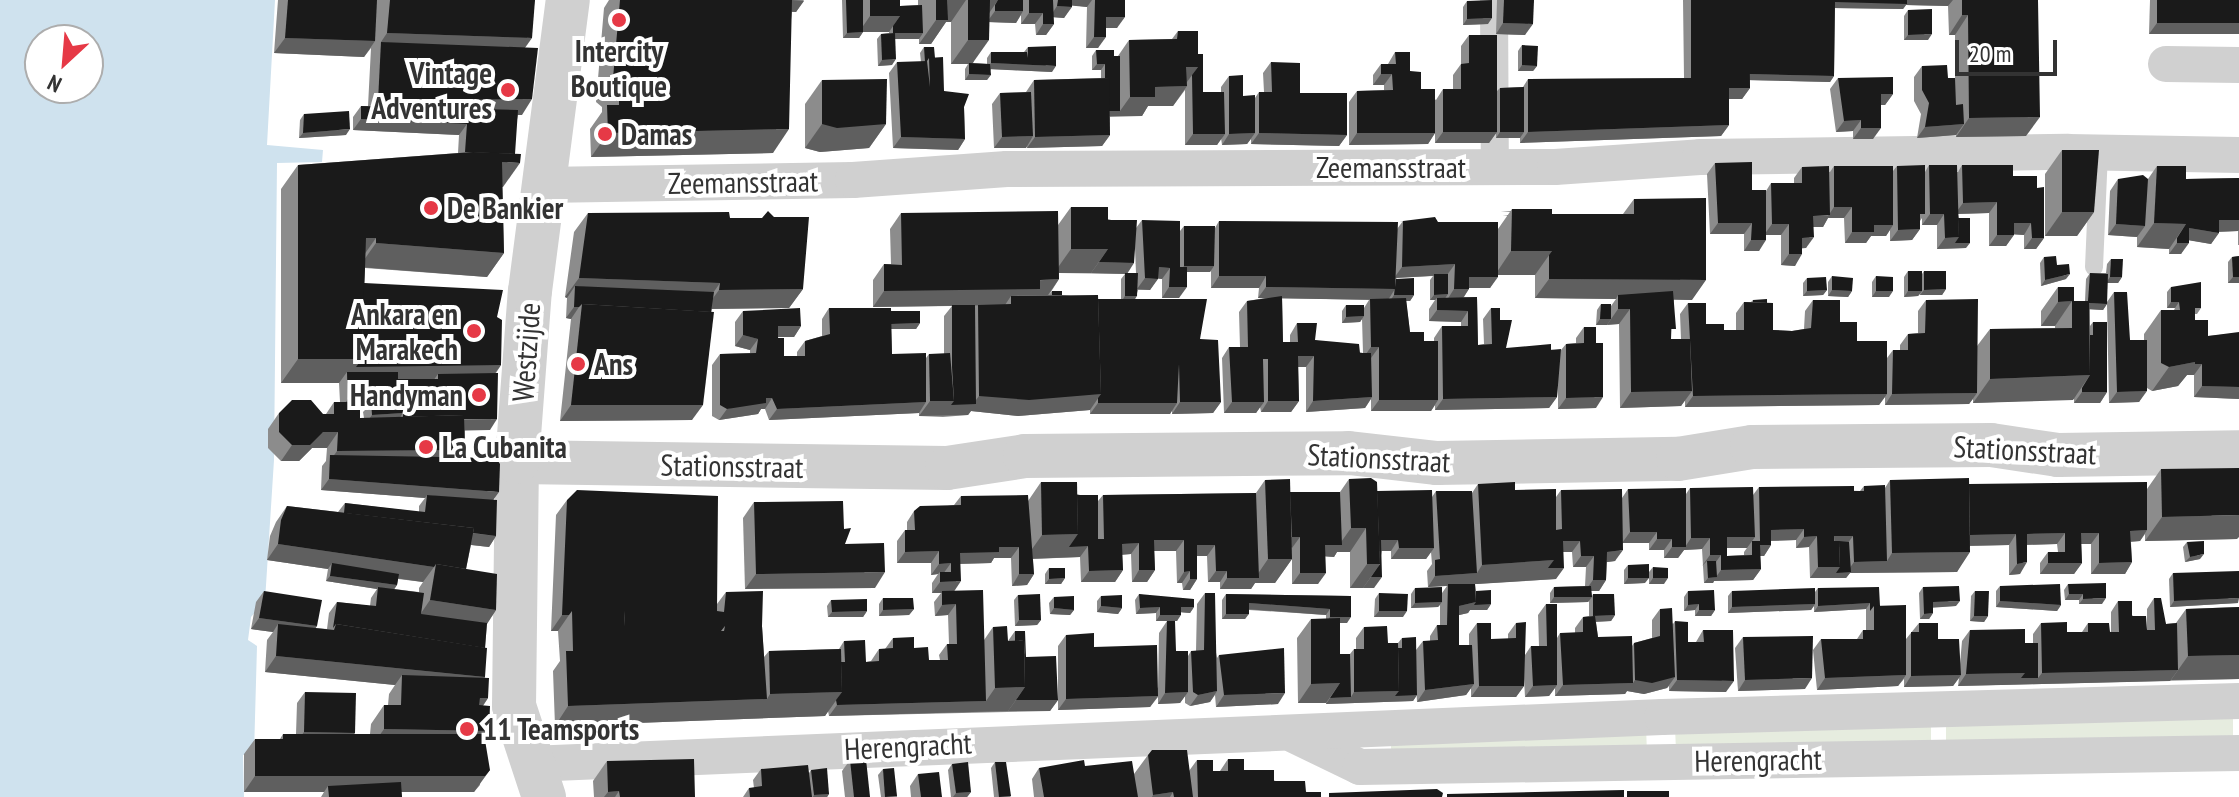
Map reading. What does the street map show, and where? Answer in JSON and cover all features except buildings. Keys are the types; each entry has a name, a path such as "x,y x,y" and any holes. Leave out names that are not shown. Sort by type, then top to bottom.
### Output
{"street":[{"name":"Westzijde","path":"536,788 514,706 522,291 542,185 568,0"},
{"path":"1494,0 1495,167"},
{"path":"2166,64 2239,65"},
{"name":"Zeemansstraat","path":"542,185 853,180 1007,169 1495,167 1700,157 2099,153 2239,155"},
{"name":"Stationsstraat","path":"517,462 947,468 1025,456 1102,455 1349,453 1437,463 1663,459 1752,447 1991,445 2058,455 2239,452"},
{"name":"Herengracht","path":"536,788 690,768 1286,731 2239,701"},
{"name":"Herengracht","path":"1286,731 1360,767 2239,753"}],"lane":[{"path":"2094,267 2099,153"}],"shaded area":[{"path":"2233,715 2233,740 1946,745 1946,720"},
{"path":"1931,720 1931,745 1676,751 1675,727"},
{"path":"1646,727 1647,753 1391,761 1391,735"}],"water":[{"path":"0,0 275,0 267,145 323,150 322,162 277,163 274,460 265,601 251,617 248,640 257,646 254,754 243,755 244,797 0,797"}],"place":[{"name":"Intercity Boutique","path":"619,20"},
{"name":"Vintage Adventures","path":"508,90"},
{"name":"Damas","path":"605,134"},
{"name":"De Bankier","path":"431,208"},
{"name":"Ankara en Marakech","path":"474,331"},
{"name":"Ans","path":"578,364"},
{"name":"Handyman","path":"479,395"},
{"name":"La Cubanita","path":"426,447"},
{"name":"11 Teamsports","path":"467,729"}]}
